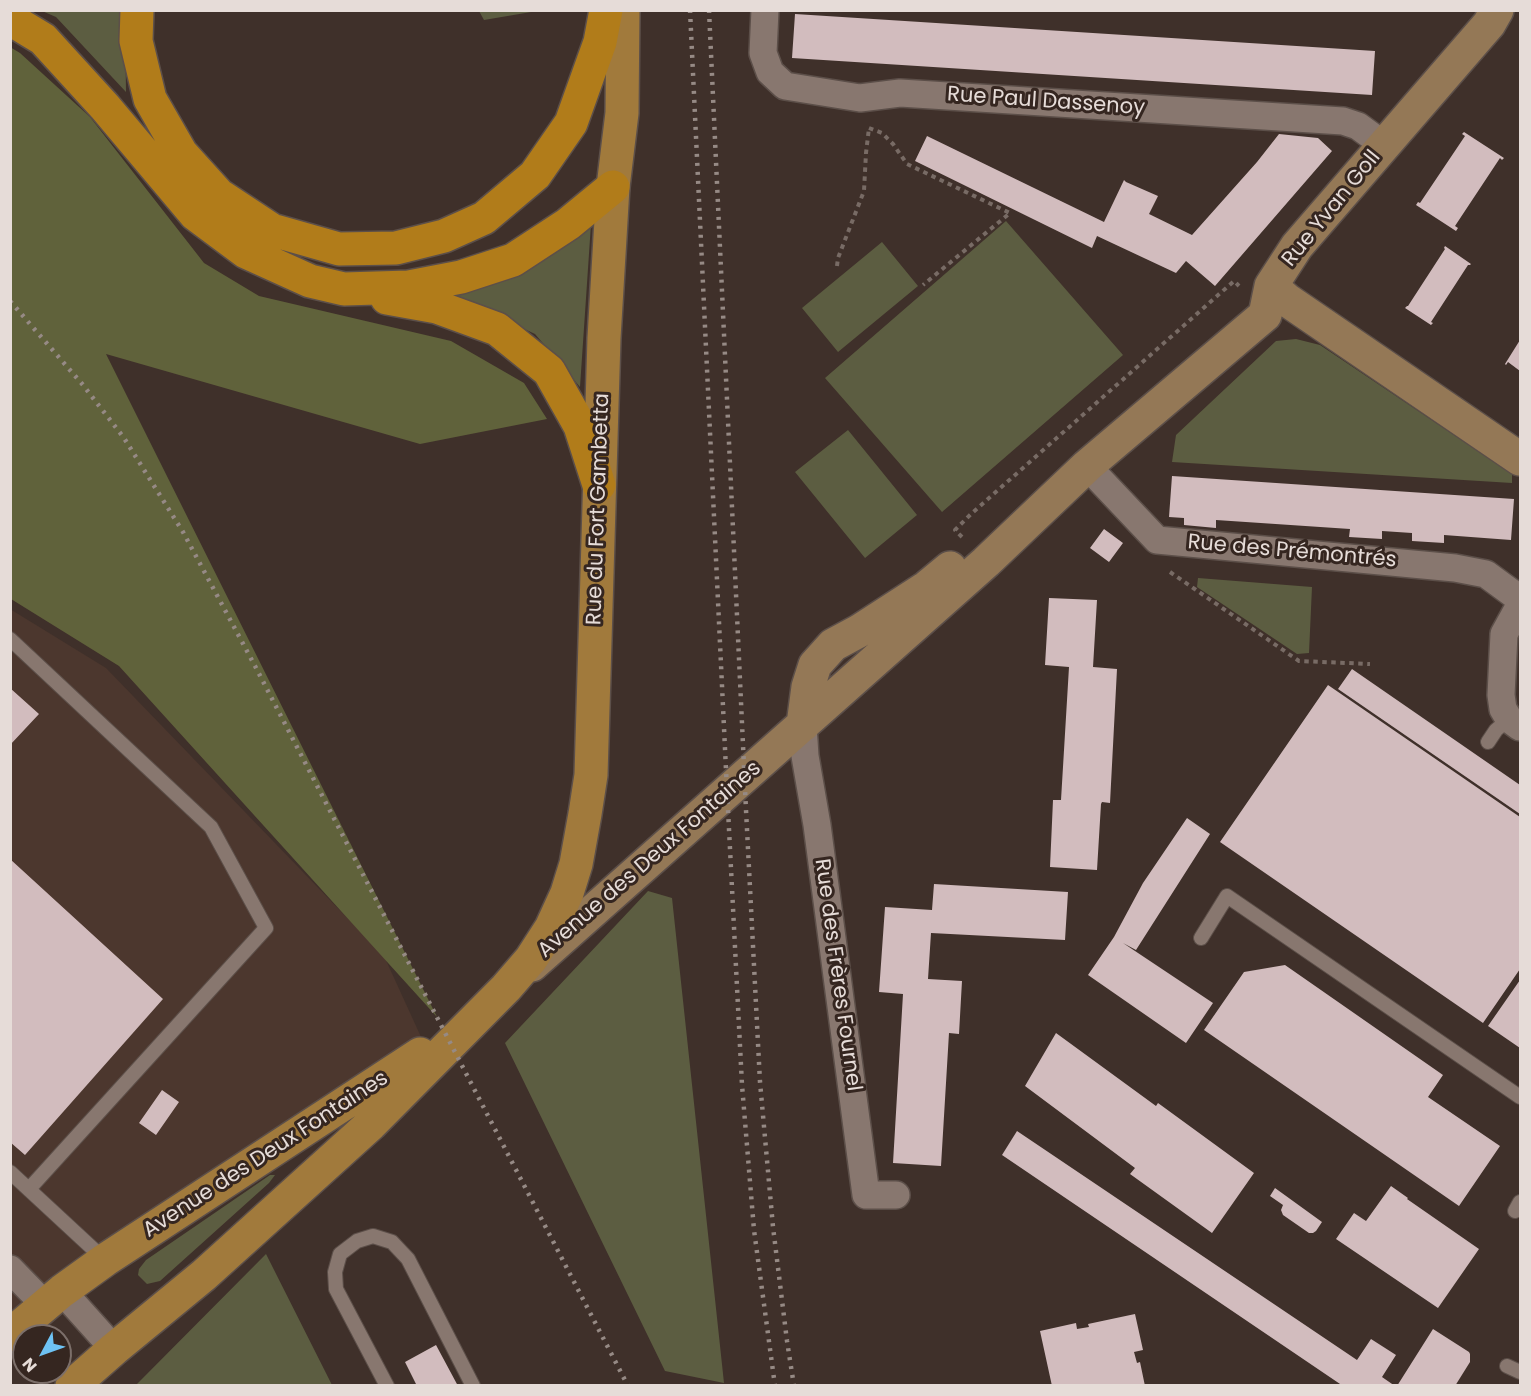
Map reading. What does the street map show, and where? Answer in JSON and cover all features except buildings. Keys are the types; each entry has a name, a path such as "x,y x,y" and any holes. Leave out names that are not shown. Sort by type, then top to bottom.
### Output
{"highway":[{"path":"137,10 136,41 150,99 181,153 219,195 272,230 339,249 396,248 444,236 484,218 535,175 571,123 600,42 606,10"},
{"path":"10,19 43,39 105,107 195,214 246,252 310,281 437,307 497,329 549,371 580,426 599,485"},
{"path":"344,289 409,287 461,277 513,260 568,224 613,187"}],"main road":[{"name":"Rue du Fort Gambetta","path":"506,988 531,959 551,928 567,893 576,864 591,775 604,338 613,187 622,113 623,10"},
{"name":"Avenue des Deux Fontaines","path":"79,1384 114,1349 204,1275 363,1132 506,988"},
{"name":"Avenue des Deux Fontaines","path":"10,1335 53,1298 105,1260 472,1021"}],"street":[{"name":"Rue Paul Dassenoy","path":"765,10 763,53 770,72 785,86 860,98 900,93 1343,121 1358,126 1384,145"},
{"name":"Rue Yvan Goll","path":"1497,10 1489,24 1297,246 1268,300 1287,300 1521,459"},
{"name":"Avenue des Deux Fontaines","path":"506,988 986,562 1268,300"},
{"name":"Avenue des Deux Fontaines","path":"803,725 808,687 815,665 833,645 927,587 1062,468 1087,466"},
{"name":"Rue des Prémontrés","path":"1087,466 1157,540 1455,567 1486,574 1521,599"},
{"path":"1515,723 1503,709 1501,695 1504,634 1521,605"},
{"name":"Rue des Frères Fournel","path":"803,725 805,756 817,825 866,1195 896,1195"},
{"path":"10,1269 53,1298 114,1349"}],"lane":[{"path":"10,639 211,827 266,928 29,1189"},
{"path":"1488,742 1496,730 1515,723"},
{"path":"1201,938 1227,896 1521,1097"},
{"path":"10,1172 105,1260"},
{"path":"387,1386 336,1289 335,1272 340,1254 357,1241 373,1236 392,1242 408,1259 473,1386"},
{"path":"1506,1366 1521,1372"}],"path":[{"path":"837,266 837,258 864,191 869,128 882,133 907,164 1010,213 923,285"},
{"path":"972,549 955,530 1234,281 1268,300"},
{"path":"1157,540 1155,562 1299,661 1370,664"}],"shaded area":[{"path":"10,609 106,668 384,956 427,1050 26,1324 12,1324 10,1335"}],"green space":[{"path":"42,11 125,11 126,92 56,17"},
{"path":"479,11 537,11 484,20"},
{"path":"10,47 20,53 90,117 204,263 259,296 451,341 524,383 547,419 420,444 106,354 437,1017 119,666 11,599"},
{"path":"1006,221 1123,355 942,512 825,378"},
{"path":"591,224 580,387 535,334 450,294"},
{"path":"882,242 918,286 838,352 802,308"},
{"path":"1296,339 1320,345 1512,474 1512,483 1172,462 1176,435 1276,341"},
{"path":"848,430 917,515 865,558 795,472"},
{"path":"1198,578 1312,587 1309,653 1297,654 1197,587"},
{"path":"648,891 672,898 724,1383 665,1371 505,1043"},
{"path":"270,1175 275,1175 269,1183 160,1281 147,1284 138,1275 139,1269 146,1260"},
{"path":"266,1254 332,1385 136,1385"}],"railway":[{"path":"690,10 742,1085 754,1230 775,1386"},
{"path":"709,10 760,1082 773,1227 794,1386"},
{"path":"10,301 83,385 124,438 183,532 255,666 628,1386"}]}
